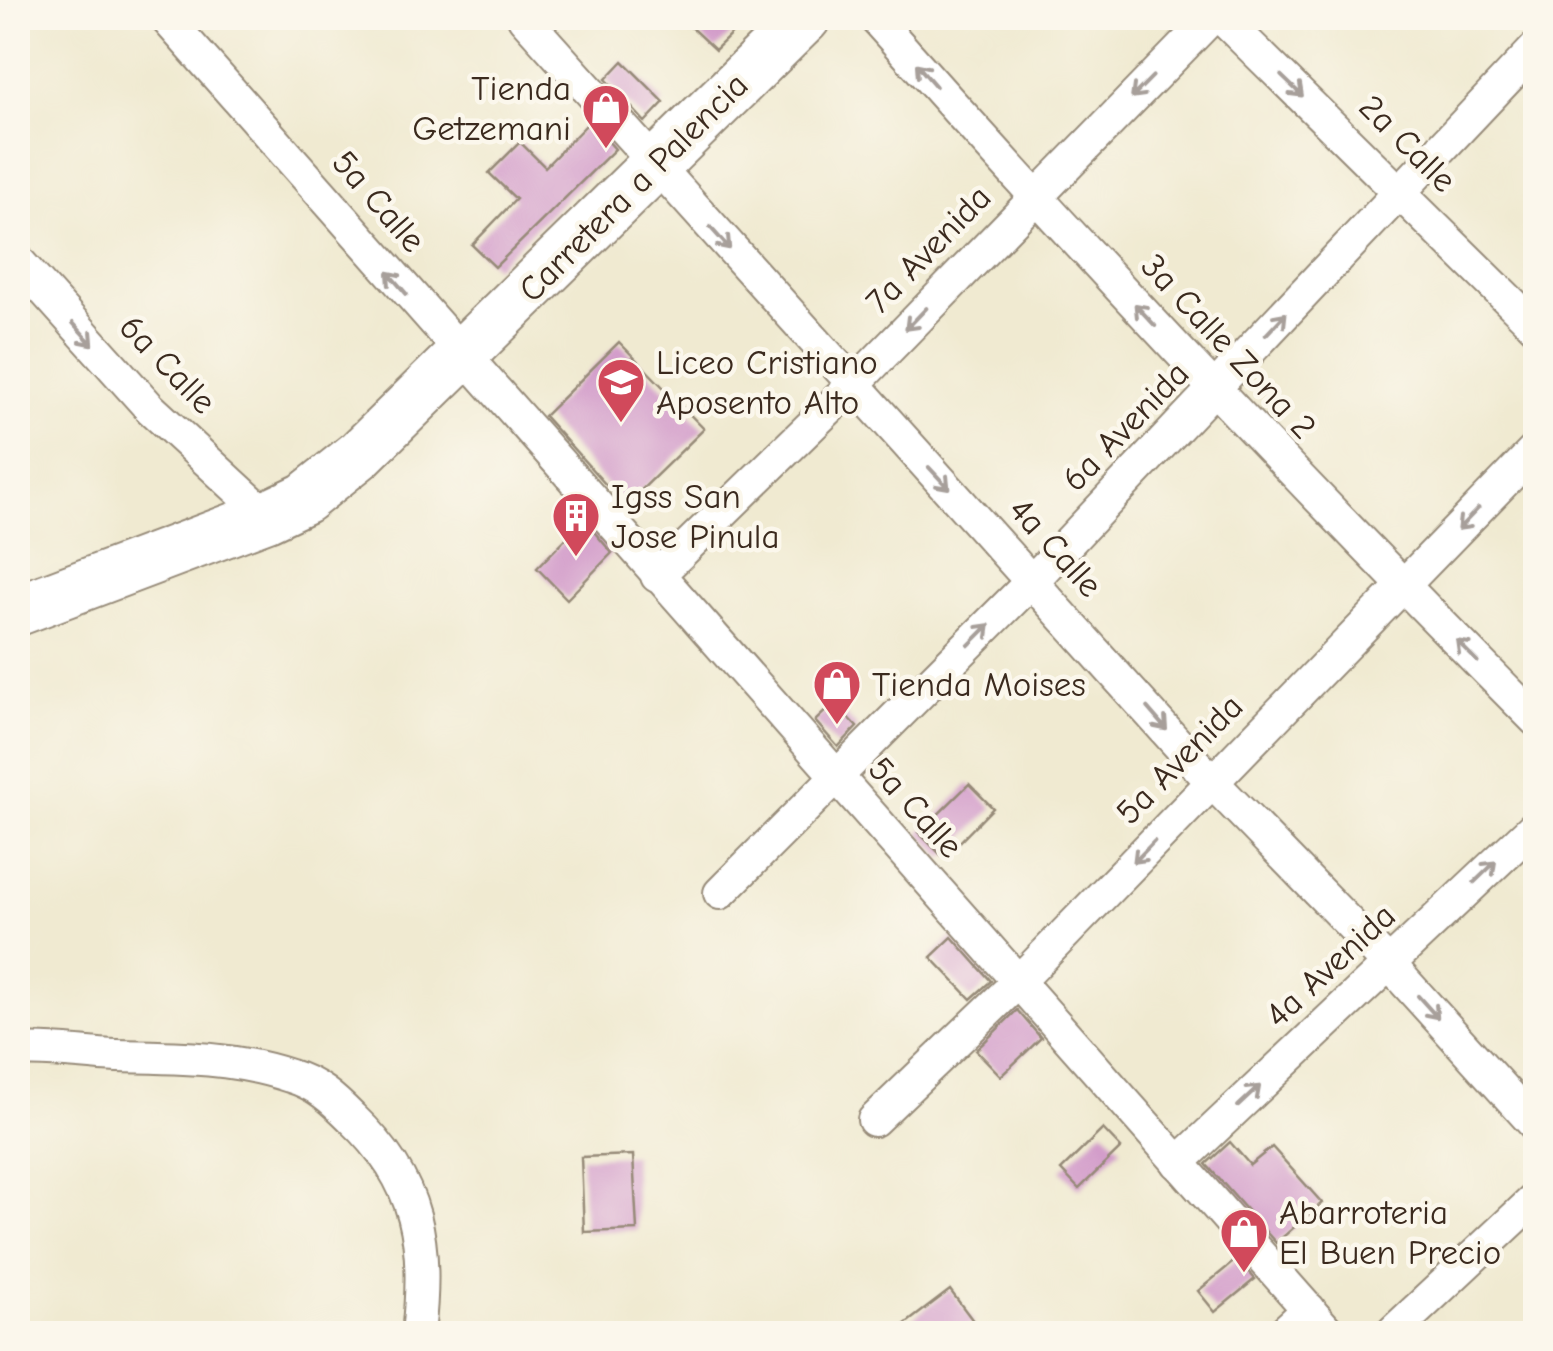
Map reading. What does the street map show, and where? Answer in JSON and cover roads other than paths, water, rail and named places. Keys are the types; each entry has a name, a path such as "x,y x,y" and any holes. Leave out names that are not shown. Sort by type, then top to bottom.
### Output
{"main road":[{"name":"Carretera a Palencia","path":"18,610 305,498 360,454 804,18"}],"street":[{"name":"5a Calle","path":"166,18 461,356 1320,1321"},
{"name":"4a Calle","path":"524,18 1212,782 1389,964 1536,1126"},
{"name":"3a Calle Zona 2","path":"875,18 1033,197 1402,586 1536,720"},
{"name":"7a Avenida","path":"656,576 853,385 1211,18"},
{"name":"2a Calle","path":"1222,18 1536,327"},
{"name":"6a Avenida","path":"720,893 1033,580 1536,48"},
{"name":"6a Calle","path":"18,261 150,408 267,516"},
{"name":"5a Avenida","path":"874,1120 1018,982 1536,449"},
{"name":"4a Avenida","path":"1178,1163 1536,825"},
{"path":"18,1051 204,1058 254,1066 321,1088 388,1157 408,1187 416,1218 422,1296 418,1334"},
{"path":"1391,1334 1536,1198"},
{"path":"1282,1334 1320,1321"}],"place":[{"name":"Tienda Getzemani","path":"606,150"},
{"name":"Liceo Cristiano Aposento Alto","path":"621,424"},
{"name":"Igss San Jose Pinula","path":"576,558"},
{"name":"Tienda Moises","path":"837,726"},
{"name":"Abarroteria El Buen Precio","path":"1244,1274"}]}
